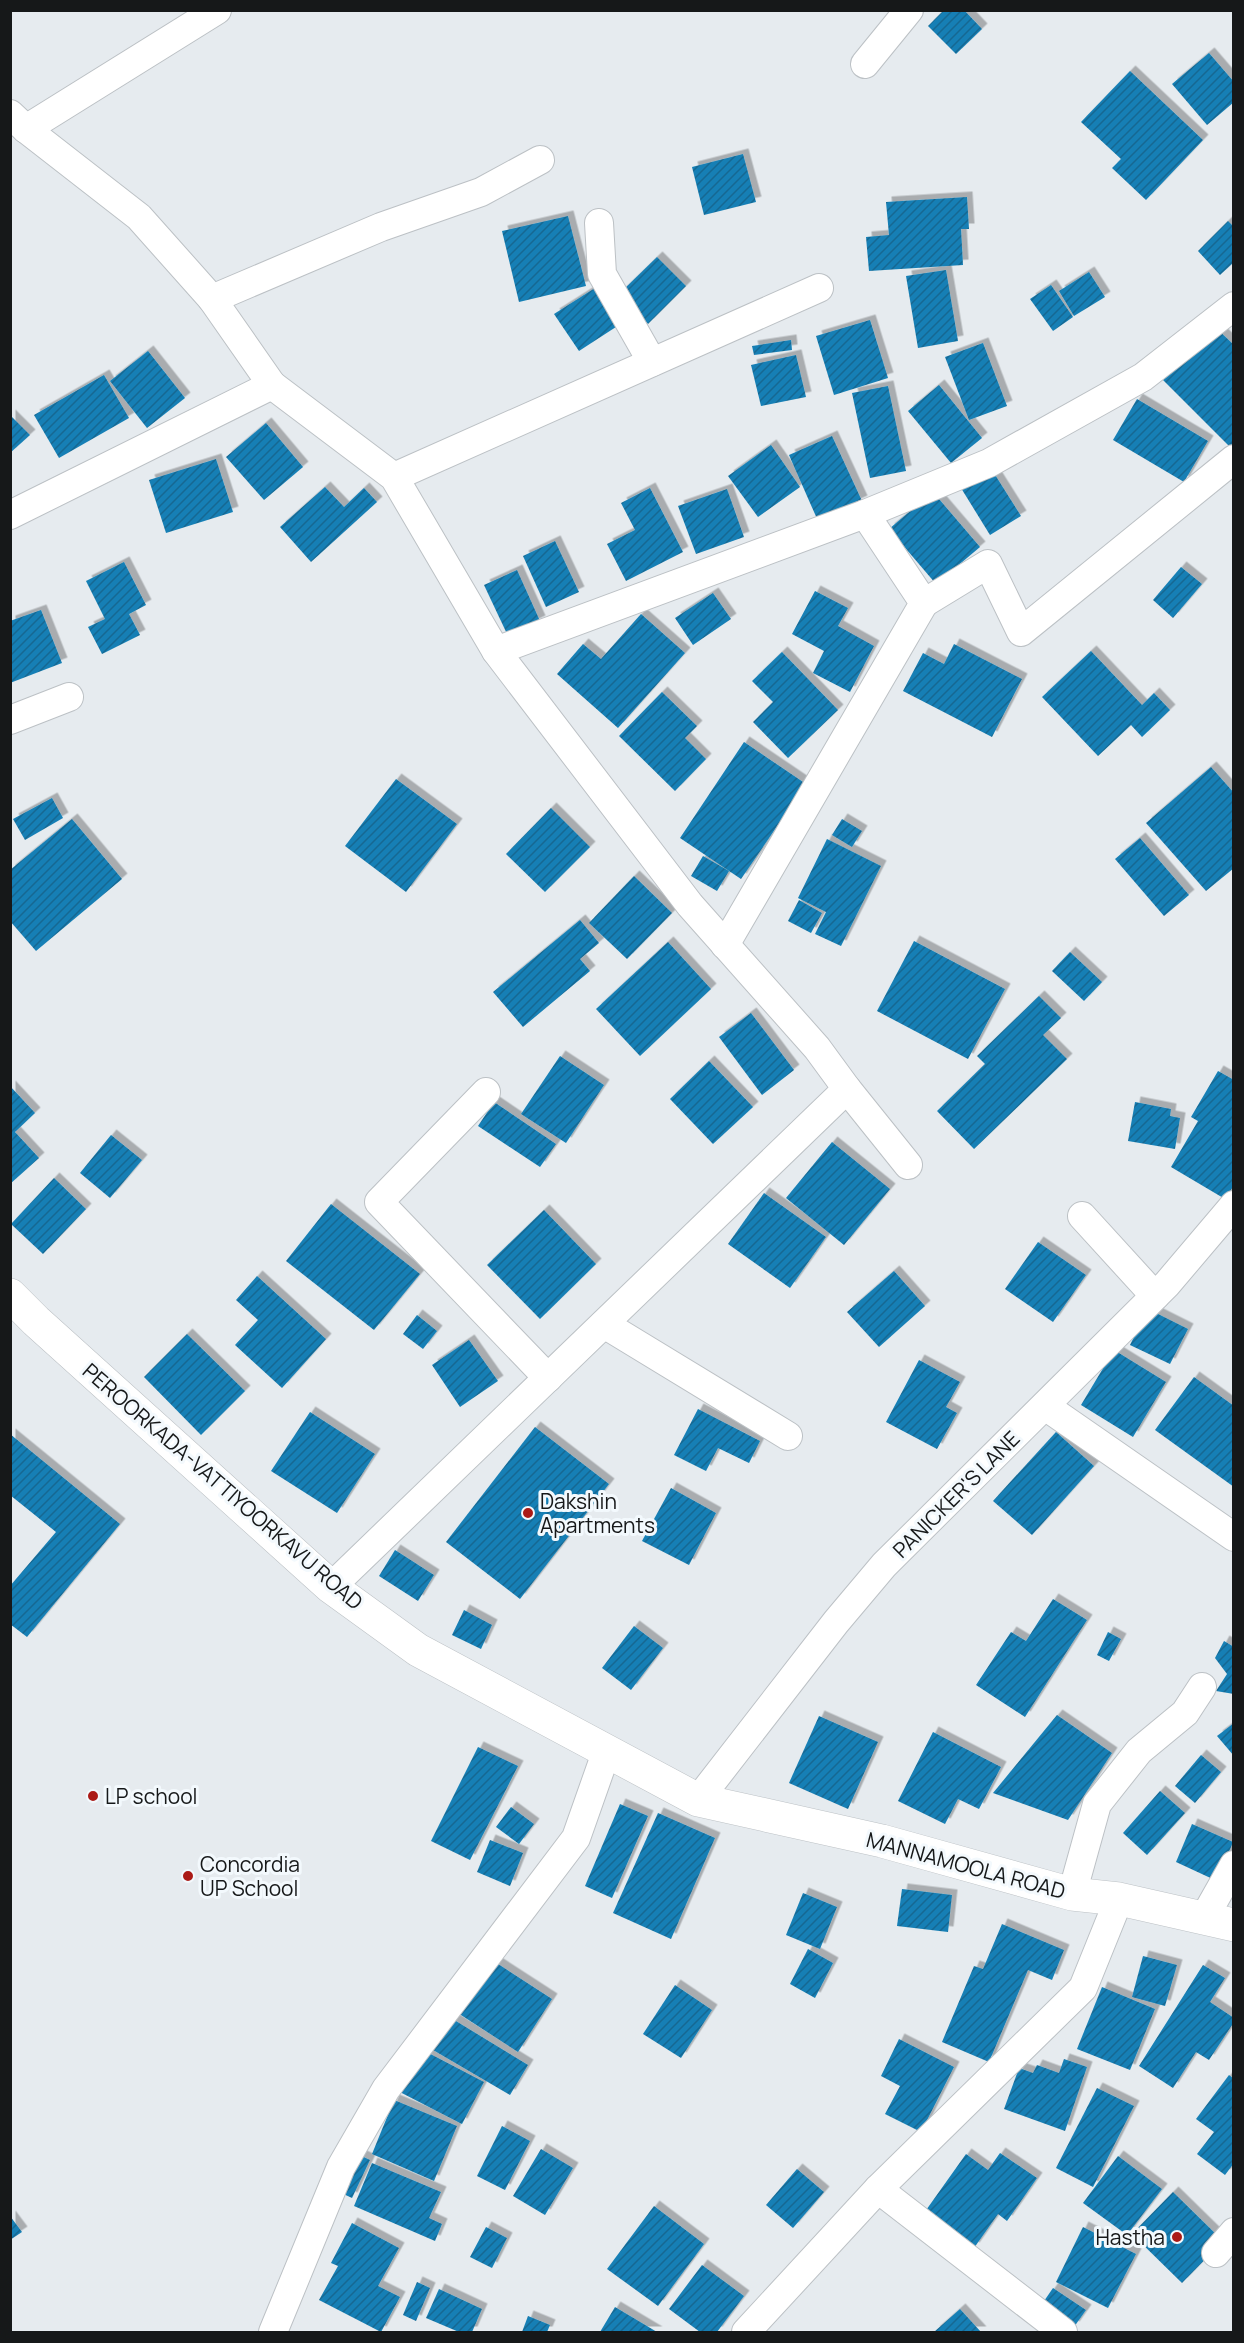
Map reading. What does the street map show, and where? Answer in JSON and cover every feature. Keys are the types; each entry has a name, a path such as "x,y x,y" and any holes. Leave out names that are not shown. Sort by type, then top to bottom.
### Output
{"main road":[{"name":"PEROORKADA-VATTIYOORKAVU ROAD","path":"10,1295 331,1587 418,1650 699,1800"},
{"name":"MANNAMOOLA ROAD","path":"699,1800 882,1841 1072,1894 1119,1899 1219,1922"}],"street":[{"path":"217,10 18,122 139,217 212,299 272,385 394,477 496,651 690,905 818,1048 847,1089 908,1165"},
{"path":"865,64 909,10"},
{"path":"212,299 381,227 481,192 540,160"},
{"path":"599,223 602,274 652,362"},
{"path":"394,477 819,288"},
{"path":"496,651 865,514 988,464 1143,377 1233,306"},
{"path":"10,515 272,385"},
{"path":"725,945 924,603 988,564 1021,632 1233,459"},
{"path":"865,514 924,603"},
{"path":"10,720 69,697"},
{"path":"331,1587 847,1089"},
{"path":"486,1092 380,1203 548,1378"},
{"name":"PANICKER'S LANE","path":"699,1800 836,1622 884,1565 1155,1296 1233,1205"},
{"path":"1082,1216 1155,1296"},
{"path":"604,1324 788,1436"},
{"path":"1045,1406 1233,1537"},
{"path":"1072,1894 1097,1803 1139,1751 1185,1713 1202,1687"},
{"path":"273,2332 341,2167 386,2089 576,1838 607,1750"},
{"path":"1219,1922 1233,1865"},
{"path":"746,2332 878,2189 1083,1988 1119,1899"},
{"path":"878,2189 1063,2332"}],"building":[{"path":"944,10 964,10 982,29 956,54 928,26"},
{"path":"1209,53 1234,82 1234,102 1207,125 1172,84"},
{"path":"1130,71 1203,140 1146,200 1112,168 1121,159 1081,122"},
{"path":"743,154 756,202 704,215 692,167"},
{"path":"967,197 969,229 961,229 963,265 869,271 866,237 889,235 886,202"},
{"path":"568,216 586,286 519,302 502,231"},
{"path":"1228,221 1234,227 1234,262 1220,275 1198,251"},
{"path":"657,257 686,286 648,324 619,294"},
{"path":"946,270 958,341 918,348 906,276"},
{"path":"1089,272 1105,297 1074,316 1059,291"},
{"path":"1051,285 1073,317 1053,331 1030,299"},
{"path":"595,288 619,325 579,351 554,314"},
{"path":"870,320 888,378 834,395 816,336"},
{"path":"1215,327 1234,345 1232,449 1163,380"},
{"path":"791,340 792,350 754,355 752,346"},
{"path":"983,343 1007,406 969,420 945,357"},
{"path":"148,351 185,398 147,428 110,381"},
{"path":"796,355 806,397 761,406 751,365"},
{"path":"104,375 129,418 59,458 34,415"},
{"path":"939,385 982,438 951,463 908,411"},
{"path":"888,386 906,471 870,478 852,393"},
{"path":"1137,399 1208,441 1184,482 1113,440"},
{"path":"10,415 30,435 10,453"},
{"path":"266,423 303,467 264,500 226,457"},
{"path":"832,436 862,501 818,521 789,455"},
{"path":"771,445 800,487 758,517 728,476"},
{"path":"216,459 233,512 166,533 149,480"},
{"path":"992,470 1021,516 990,535 961,488"},
{"path":"325,487 344,507 364,488 377,502 311,562 280,527"},
{"path":"650,488 683,552 626,581 607,544 635,530 621,503"},
{"path":"727,489 744,537 696,554 678,506"},
{"path":"933,492 980,547 936,584 889,529"},
{"path":"555,541 579,592 546,607 523,556"},
{"path":"124,562 146,605 129,614 140,635 102,654 88,627 105,619 86,581"},
{"path":"1181,567 1202,584 1173,618 1153,600"},
{"path":"517,570 540,621 508,636 484,585"},
{"path":"815,591 848,608 838,626 874,646 850,692 813,673 824,651 792,634"},
{"path":"713,593 731,619 693,645 675,618"},
{"path":"41,610 62,663 10,683 10,621"},
{"path":"641,614 685,653 618,728 557,674 583,644 601,659"},
{"path":"954,644 1022,679 992,737 903,691 923,653 944,664"},
{"path":"1091,651 1142,705 1154,693 1170,710 1142,737 1131,725 1098,756 1042,697"},
{"path":"782,652 838,710 788,758 753,722 773,702 752,681"},
{"path":"662,692 697,726 685,738 706,759 675,791 619,736"},
{"path":"744,742 806,784 741,879 680,838"},
{"path":"1211,767 1234,793 1234,868 1206,891 1146,823"},
{"path":"396,779 457,824 406,892 345,846"},
{"path":"52,798 63,818 25,840 13,819"},
{"path":"551,808 590,847 545,892 506,854"},
{"path":"72,819 122,879 36,951 10,921 10,870"},
{"path":"842,819 862,831 852,847 832,835"},
{"path":"1140,838 1189,895 1164,916 1115,859"},
{"path":"827,839 881,866 841,946 815,934 826,912 798,898"},
{"path":"703,856 729,871 717,891 691,876"},
{"path":"634,876 672,913 627,959 589,923"},
{"path":"799,900 822,913 811,933 788,921"},
{"path":"580,920 599,943 580,959 590,971 523,1027 493,992"},
{"path":"914,941 1005,989 968,1059 877,1011"},
{"path":"668,942 711,989 640,1056 596,1009"},
{"path":"1070,952 1102,982 1084,1001 1052,971"},
{"path":"1039,996 1061,1018 1043,1035 1067,1059 974,1149 937,1111 985,1064 977,1056"},
{"path":"751,1013 794,1070 762,1095 719,1037"},
{"path":"560,1056 604,1085 566,1143 521,1114"},
{"path":"709,1061 753,1107 713,1144 670,1099"},
{"path":"1218,1071 1234,1080 1234,1185 1225,1199 1171,1167 1198,1121 1191,1117"},
{"path":"10,1086 35,1113 15,1132 39,1158 10,1184"},
{"path":"494,1102 556,1144 540,1167 478,1126"},
{"path":"1135,1102 1171,1109 1170,1116 1180,1118 1175,1149 1128,1141"},
{"path":"111,1135 142,1160 110,1198 80,1173"},
{"path":"832,1142 890,1189 844,1245 786,1198"},
{"path":"54,1178 86,1209 43,1254 11,1224"},
{"path":"764,1193 826,1237 790,1288 728,1244"},
{"path":"331,1204 420,1274 374,1330 286,1261"},
{"path":"544,1210 596,1264 540,1319 487,1265"},
{"path":"1038,1242 1086,1275 1053,1322 1005,1289"},
{"path":"894,1271 925,1306 879,1347 847,1312"},
{"path":"257,1276 326,1339 282,1388 235,1345 258,1320 236,1300"},
{"path":"1148,1309 1188,1329 1170,1364 1130,1345"},
{"path":"417,1315 437,1331 423,1349 403,1334"},
{"path":"187,1334 245,1391 201,1435 144,1377"},
{"path":"469,1340 498,1381 460,1407 432,1365"},
{"path":"1114,1350 1166,1382 1133,1437 1081,1405"},
{"path":"919,1360 960,1382 946,1407 957,1413 937,1449 886,1422"},
{"path":"1194,1377 1234,1406 1234,1487 1155,1430"},
{"path":"698,1409 760,1441 749,1463 718,1448 706,1471 674,1455"},
{"path":"310,1412 375,1454 337,1513 271,1471"},
{"name":"Dakshin Apartments","path":"535,1427 609,1484 520,1599 446,1542"},
{"path":"1056,1432 1094,1466 1032,1535 993,1501"},
{"path":"10,1434 120,1524 27,1637 10,1624 10,1586 56,1532 10,1495"},
{"path":"671,1488 716,1513 689,1565 642,1541"},
{"path":"395,1550 434,1575 418,1601 379,1576"},
{"path":"1053,1599 1087,1620 1025,1717 976,1685 1011,1632 1026,1641"},
{"path":"464,1610 492,1625 481,1649 452,1635"},
{"path":"634,1626 663,1648 631,1690 602,1668"},
{"path":"1108,1632 1121,1639 1109,1661 1097,1655"},
{"path":"1224,1641 1234,1647 1234,1694 1216,1691 1227,1674 1215,1658"},
{"path":"1057,1715 1112,1753 1068,1820 993,1793"},
{"path":"819,1716 878,1742 848,1809 789,1783"},
{"path":"1234,1723 1234,1756 1217,1736"},
{"path":"933,1732 1001,1767 979,1809 958,1799 945,1824 898,1801"},
{"path":"478,1747 518,1766 470,1860 431,1841"},
{"path":"1201,1755 1221,1772 1195,1803 1175,1786"},
{"path":"1160,1791 1185,1813 1147,1855 1123,1833"},
{"path":"620,1804 648,1816 612,1898 585,1886"},
{"path":"511,1807 534,1824 519,1844 496,1827"},
{"path":"658,1813 715,1838 671,1939 613,1913"},
{"path":"1192,1824 1233,1842 1217,1881 1176,1862"},
{"path":"490,1840 523,1853 510,1886 477,1872"},
{"path":"902,1889 952,1895 948,1932 897,1926"},
{"path":"803,1893 837,1907 820,1949 786,1935"},
{"path":"1002,1924 1064,1950 1052,1980 1028,1970 989,2062 942,2042 974,1966 983,1969"},
{"path":"808,1949 833,1963 815,1998 790,1984"},
{"path":"478,1951 552,1999 518,2052 444,2004"},
{"path":"1143,1956 1177,1965 1165,2006 1132,1997"},
{"path":"1203,1965 1225,1978 1210,2002 1234,2018 1234,2022 1209,2060 1196,2052 1173,2088 1139,2066"},
{"path":"675,1985 712,2010 681,2058 643,2034"},
{"path":"1102,1987 1155,2009 1130,2070 1077,2049"},
{"path":"446,2015 528,2065 510,2095 428,2047"},
{"path":"899,2039 954,2067 921,2132 885,2114 900,2086 881,2076"},
{"path":"415,2046 484,2082 462,2124 392,2088"},
{"path":"1064,2059 1087,2067 1065,2131 1004,2109 1019,2068 1033,2073 1037,2065 1059,2073"},
{"path":"1229,2075 1234,2079 1234,2163 1225,2175 1197,2154 1214,2132 1196,2119"},
{"path":"1097,2088 1134,2106 1093,2187 1056,2168"},
{"path":"394,2100 457,2126 434,2181 372,2154"},
{"path":"502,2126 530,2141 505,2190 477,2176"},
{"path":"541,2149 573,2168 545,2215 513,2196"},
{"path":"355,2153 370,2160 352,2198 337,2191"},
{"path":"1000,2153 1037,2178 1007,2221 998,2214 974,2248 924,2213 966,2154 988,2170"},
{"path":"1118,2156 1162,2189 1127,2235 1083,2203"},
{"path":"372,2163 441,2192 429,2218 442,2224 435,2241 354,2206"},
{"path":"797,2169 824,2192 793,2228 766,2205"},
{"name":"Hastha","path":"1173,2192 1223,2241 1182,2283 1132,2234"},
{"path":"654,2206 704,2244 658,2306 607,2269"},
{"path":"10,2216 22,2232 10,2240"},
{"path":"352,2223 399,2248 378,2286 400,2297 381,2332 319,2300 338,2266 331,2263"},
{"path":"486,2227 507,2238 492,2268 470,2257"},
{"path":"1083,2227 1136,2254 1108,2308 1056,2282"},
{"path":"702,2265 744,2296 717,2332 700,2332 669,2309"},
{"path":"417,2282 430,2288 416,2321 403,2315"},
{"path":"1053,2288 1086,2310 1074,2327 1042,2304"},
{"path":"439,2289 482,2309 472,2332 459,2332 426,2318"},
{"path":"615,2307 657,2332 600,2332"},
{"path":"960,2309 981,2332 934,2332"},
{"path":"528,2316 550,2325 547,2332 522,2332"}],"place":[{"name":"Dakshin Apartments","path":"528,1513"},
{"name":"LP school","path":"93,1796"},
{"name":"Concordia UP School","path":"188,1876"},
{"name":"Hastha","path":"1177,2237"}]}
